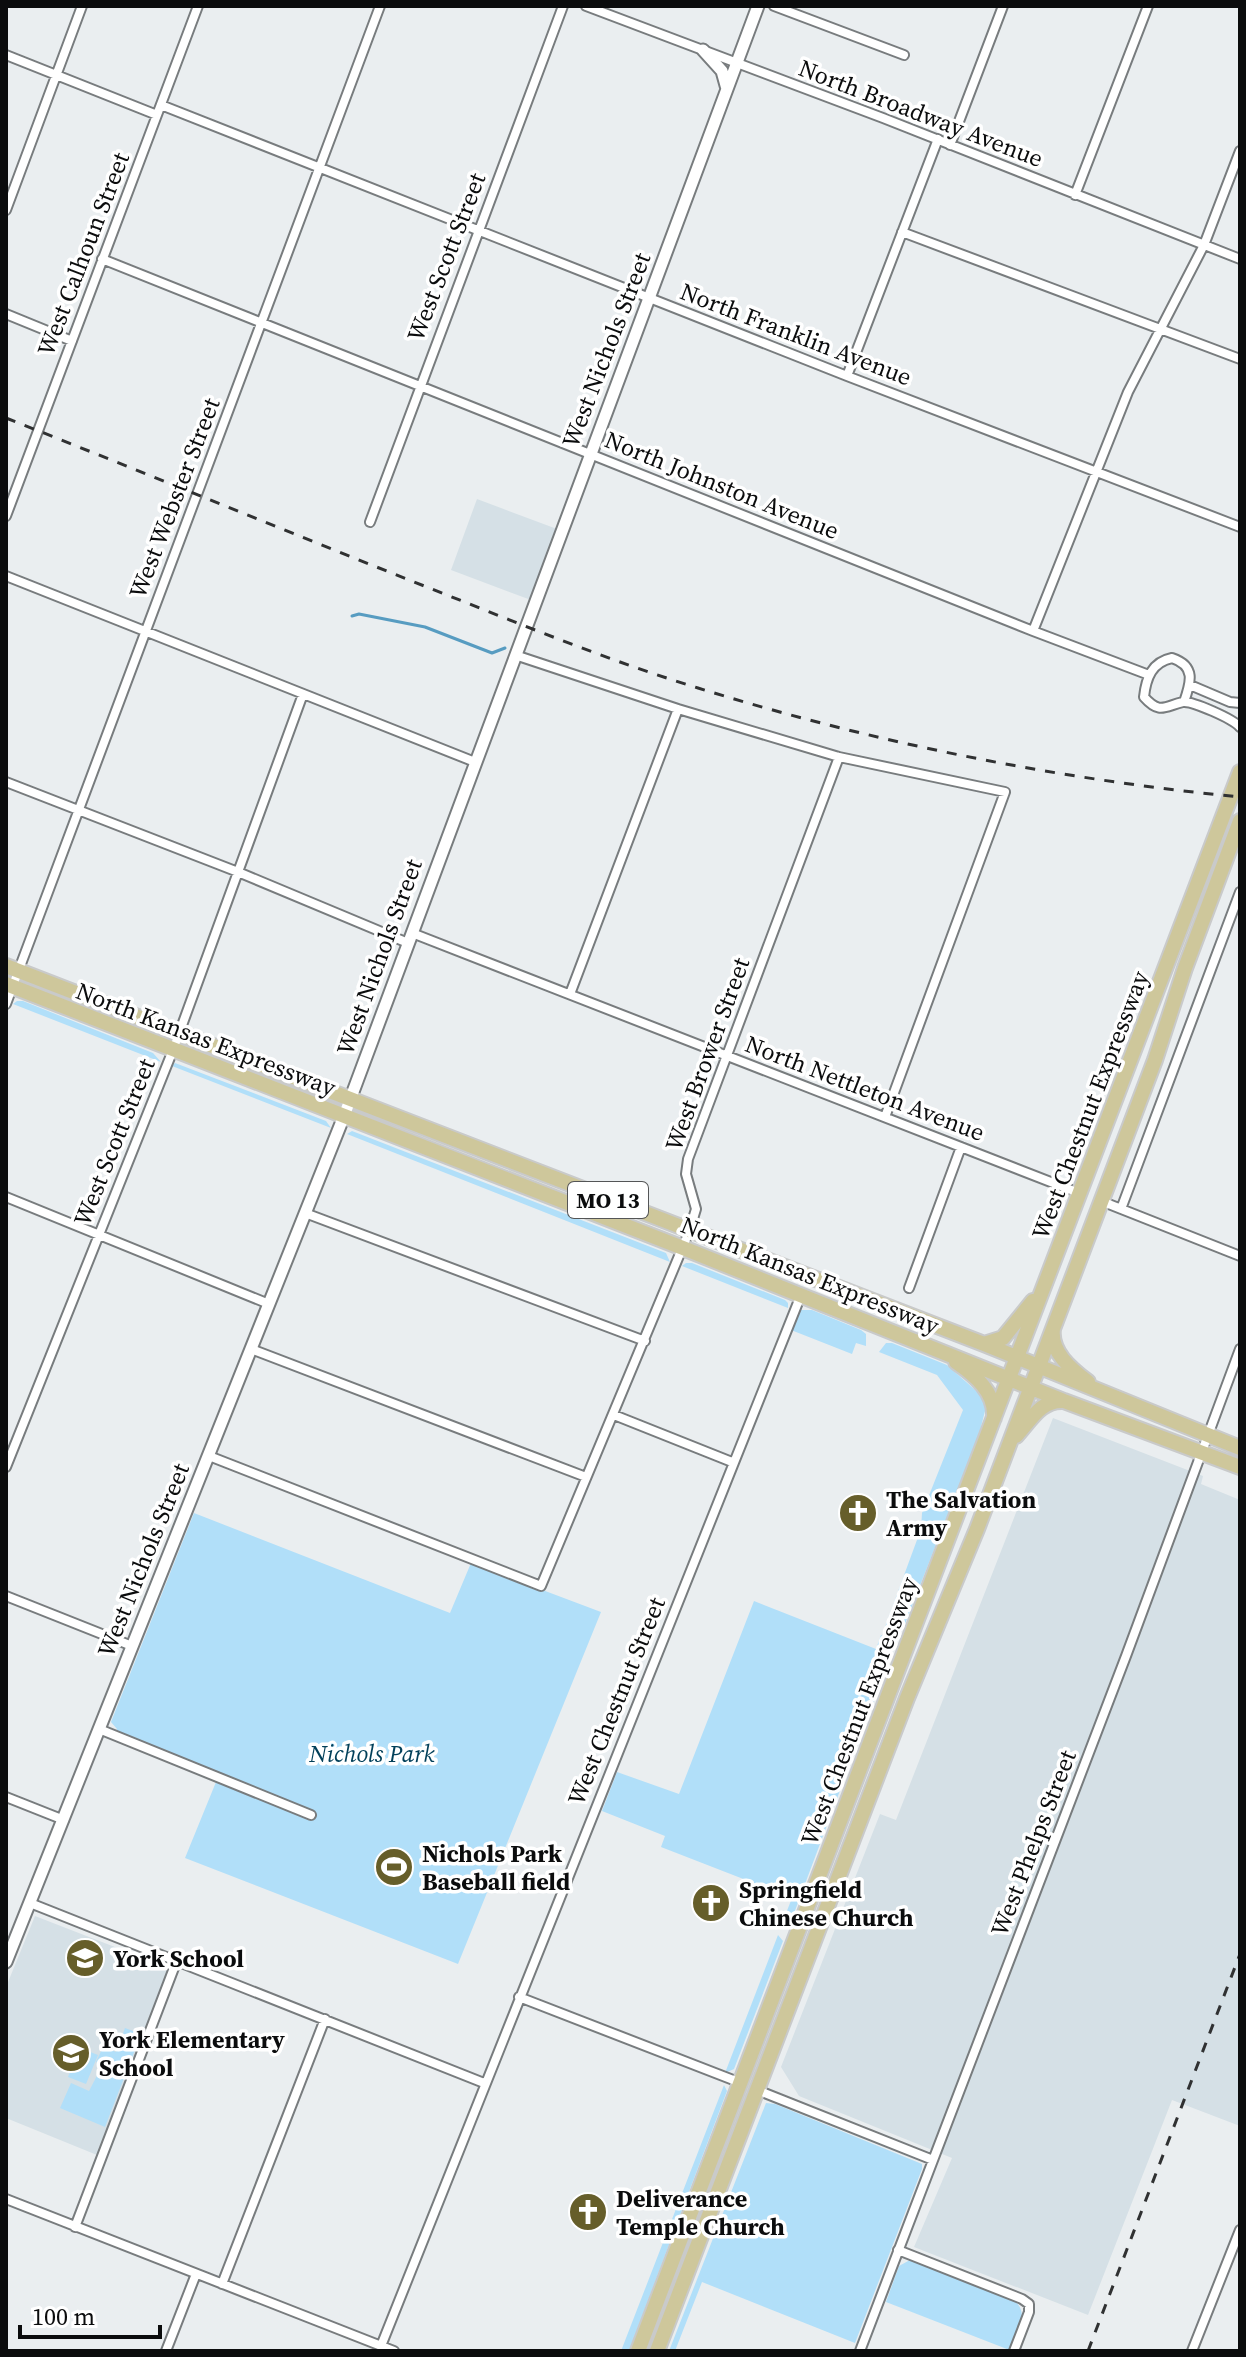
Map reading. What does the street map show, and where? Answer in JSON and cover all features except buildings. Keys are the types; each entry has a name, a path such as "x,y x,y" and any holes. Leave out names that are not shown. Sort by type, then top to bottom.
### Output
{"main road":[{"name":"West Chestnut Expressway","path":"638,2351 1240,772"},
{"name":"West Chestnut Expressway","path":"657,2351 907,1698 977,1529 1155,1060 1185,968 1240,821"},
{"name":"North Kansas Expressway","path":"12,968 984,1344 1240,1448"},
{"name":"North Kansas Expressway","path":"9,986 683,1248 1064,1401 1240,1467"},
{"path":"984,1344 1003,1338 1045,1284"},
{"path":"1056,1318 1053,1342 1059,1354 1085,1381 1108,1396"},
{"path":"943,1352 970,1371 985,1388 995,1411 994,1418"},
{"path":"1008,1446 1040,1408 1053,1401 1064,1401"}],"street":[{"path":"6,210 82,6"},
{"name":"West Calhoun Street","path":"6,516 198,6"},
{"name":"West Webster Street","path":"6,1004 12,968 78,809 380,6"},
{"name":"West Scott Street","path":"370,522 563,6"},
{"name":"North Broadway Avenue","path":"586,6 938,139 1240,259"},
{"name":"West Nichols Street","path":"6,1962 344,1116 758,6"},
{"path":"774,6 904,55"},
{"path":"950,145 1003,6"},
{"path":"1075,195 1148,6"},
{"path":"703,50 722,71 728,90"},
{"path":"6,55 157,115"},
{"name":"North Franklin Avenue","path":"161,105 847,376 1240,527"},
{"path":"847,376 938,139"},
{"path":"1033,631 1128,392 1204,245 1240,151"},
{"path":"902,232 1240,359"},
{"name":"North Johnston Avenue","path":"102,259 1149,675"},
{"path":"6,314 72,341"},
{"path":"6,576 475,762"},
{"path":"515,655 678,709 839,757 1005,792 885,1117"},
{"path":"1184,702 1190,685 1188,667 1172,658 1154,666 1144,697 1157,708 1184,702 1226,717 1240,727"},
{"path":"1190,685 1230,702 1240,703"},
{"name":"West Scott Street","path":"6,1467 173,1050 303,694"},
{"path":"570,994 678,709"},
{"name":"West Brower Street","path":"209,1456 541,1586 689,1232 696,1203 686,1174 687,1163 839,757"},
{"name":"North Nettleton Avenue","path":"6,782 410,938 570,994 1079,1193"},
{"path":"1121,1209 1240,892"},
{"path":"909,1288 961,1147"},
{"path":"6,1197 269,1304"},
{"path":"1101,1201 1240,1256"},
{"path":"305,1213 645,1341"},
{"name":"West Chestnut Street","path":"381,2346 801,1295"},
{"path":"251,1349 586,1477"},
{"name":"West Phelps Street","path":"860,2351 1203,1454 1240,1349"},
{"path":"614,1415 732,1462"},
{"path":"6,1596 132,1646"},
{"path":"99,1729 311,1815"},
{"path":"6,1797 64,1820"},
{"path":"30,1903 484,2083"},
{"path":"75,2227 177,1960"},
{"path":"519,1997 741,2083"},
{"path":"222,2284 325,2019"},
{"path":"757,2090 933,2160"},
{"path":"6,2199 394,2351"},
{"path":"1192,2351 1240,2230"},
{"path":"898,2250 1029,2304 1029,2312 1014,2351"},
{"path":"166,2351 196,2274"}],"shaded area":[{"path":"477,499 557,529 531,600 451,570"},
{"path":"1053,1418 1203,1476 1201,1484 1240,1500 1240,2126 1172,2100 1088,2315 914,2247 952,2158 799,2096 781,2067 880,1814 896,1820"},
{"name":"York Elementary School","path":"35,1916 169,1968 97,2155 6,2118 6,1987"}],"green space":[{"path":"17,1001 153,1053 161,1062 13,1004"},
{"path":"175,1063 326,1121 331,1128 172,1066"},
{"path":"352,1131 666,1253 670,1262 347,1134"},
{"path":"686,1263 785,1300 788,1308 682,1266"},
{"path":"800,1310 812,1310 861,1330 866,1334 866,1346 856,1343 852,1354 791,1330"},
{"path":"886,1343 947,1365 982,1396 986,1407 979,1435 905,1624 894,1630 885,1627 921,1529 922,1513 963,1410 937,1375 879,1352"},
{"name":"Nichols Park","path":"194,1513 450,1613 471,1563 601,1612 458,1964 185,1858 216,1782 113,1738 117,1729 111,1722"},
{"path":"754,1601 876,1649 881,1635 891,1642 893,1649 790,1924 781,1926 792,1898 661,1847 665,1836 602,1811 617,1772 679,1794"},
{"path":"778,1935 783,1941 734,2069 725,2073"},
{"path":"125,2028 141,2034 105,2127 60,2108 71,2083 89,2091 102,2066 96,2062 103,2047 116,2052"},
{"path":"80,2048 98,2055 86,2084 68,2077"},
{"path":"724,2085 727,2091 629,2351 621,2351"},
{"path":"766,2103 922,2164 855,2343 702,2282 675,2351 669,2351"},
{"path":"910,2260 1015,2301 1022,2318 1012,2351 886,2302 899,2266"}],"waterway":[{"path":"352,616 359,614 425,627 492,653 505,648"}],"railway":[{"path":"6,418 540,632 698,688 831,726 966,756 1103,780 1240,797"},
{"path":"1088,2351 1240,1954"}],"place":[{"name":"The Salvation Army","path":"858,1513"},
{"name":"Nichols Park Baseball field","path":"394,1867"},
{"name":"Springfield Chinese Church","path":"711,1903"},
{"name":"York School","path":"85,1958"},
{"name":"York Elementary School","path":"71,2053"},
{"name":"Deliverance Temple Church","path":"588,2212"}]}
